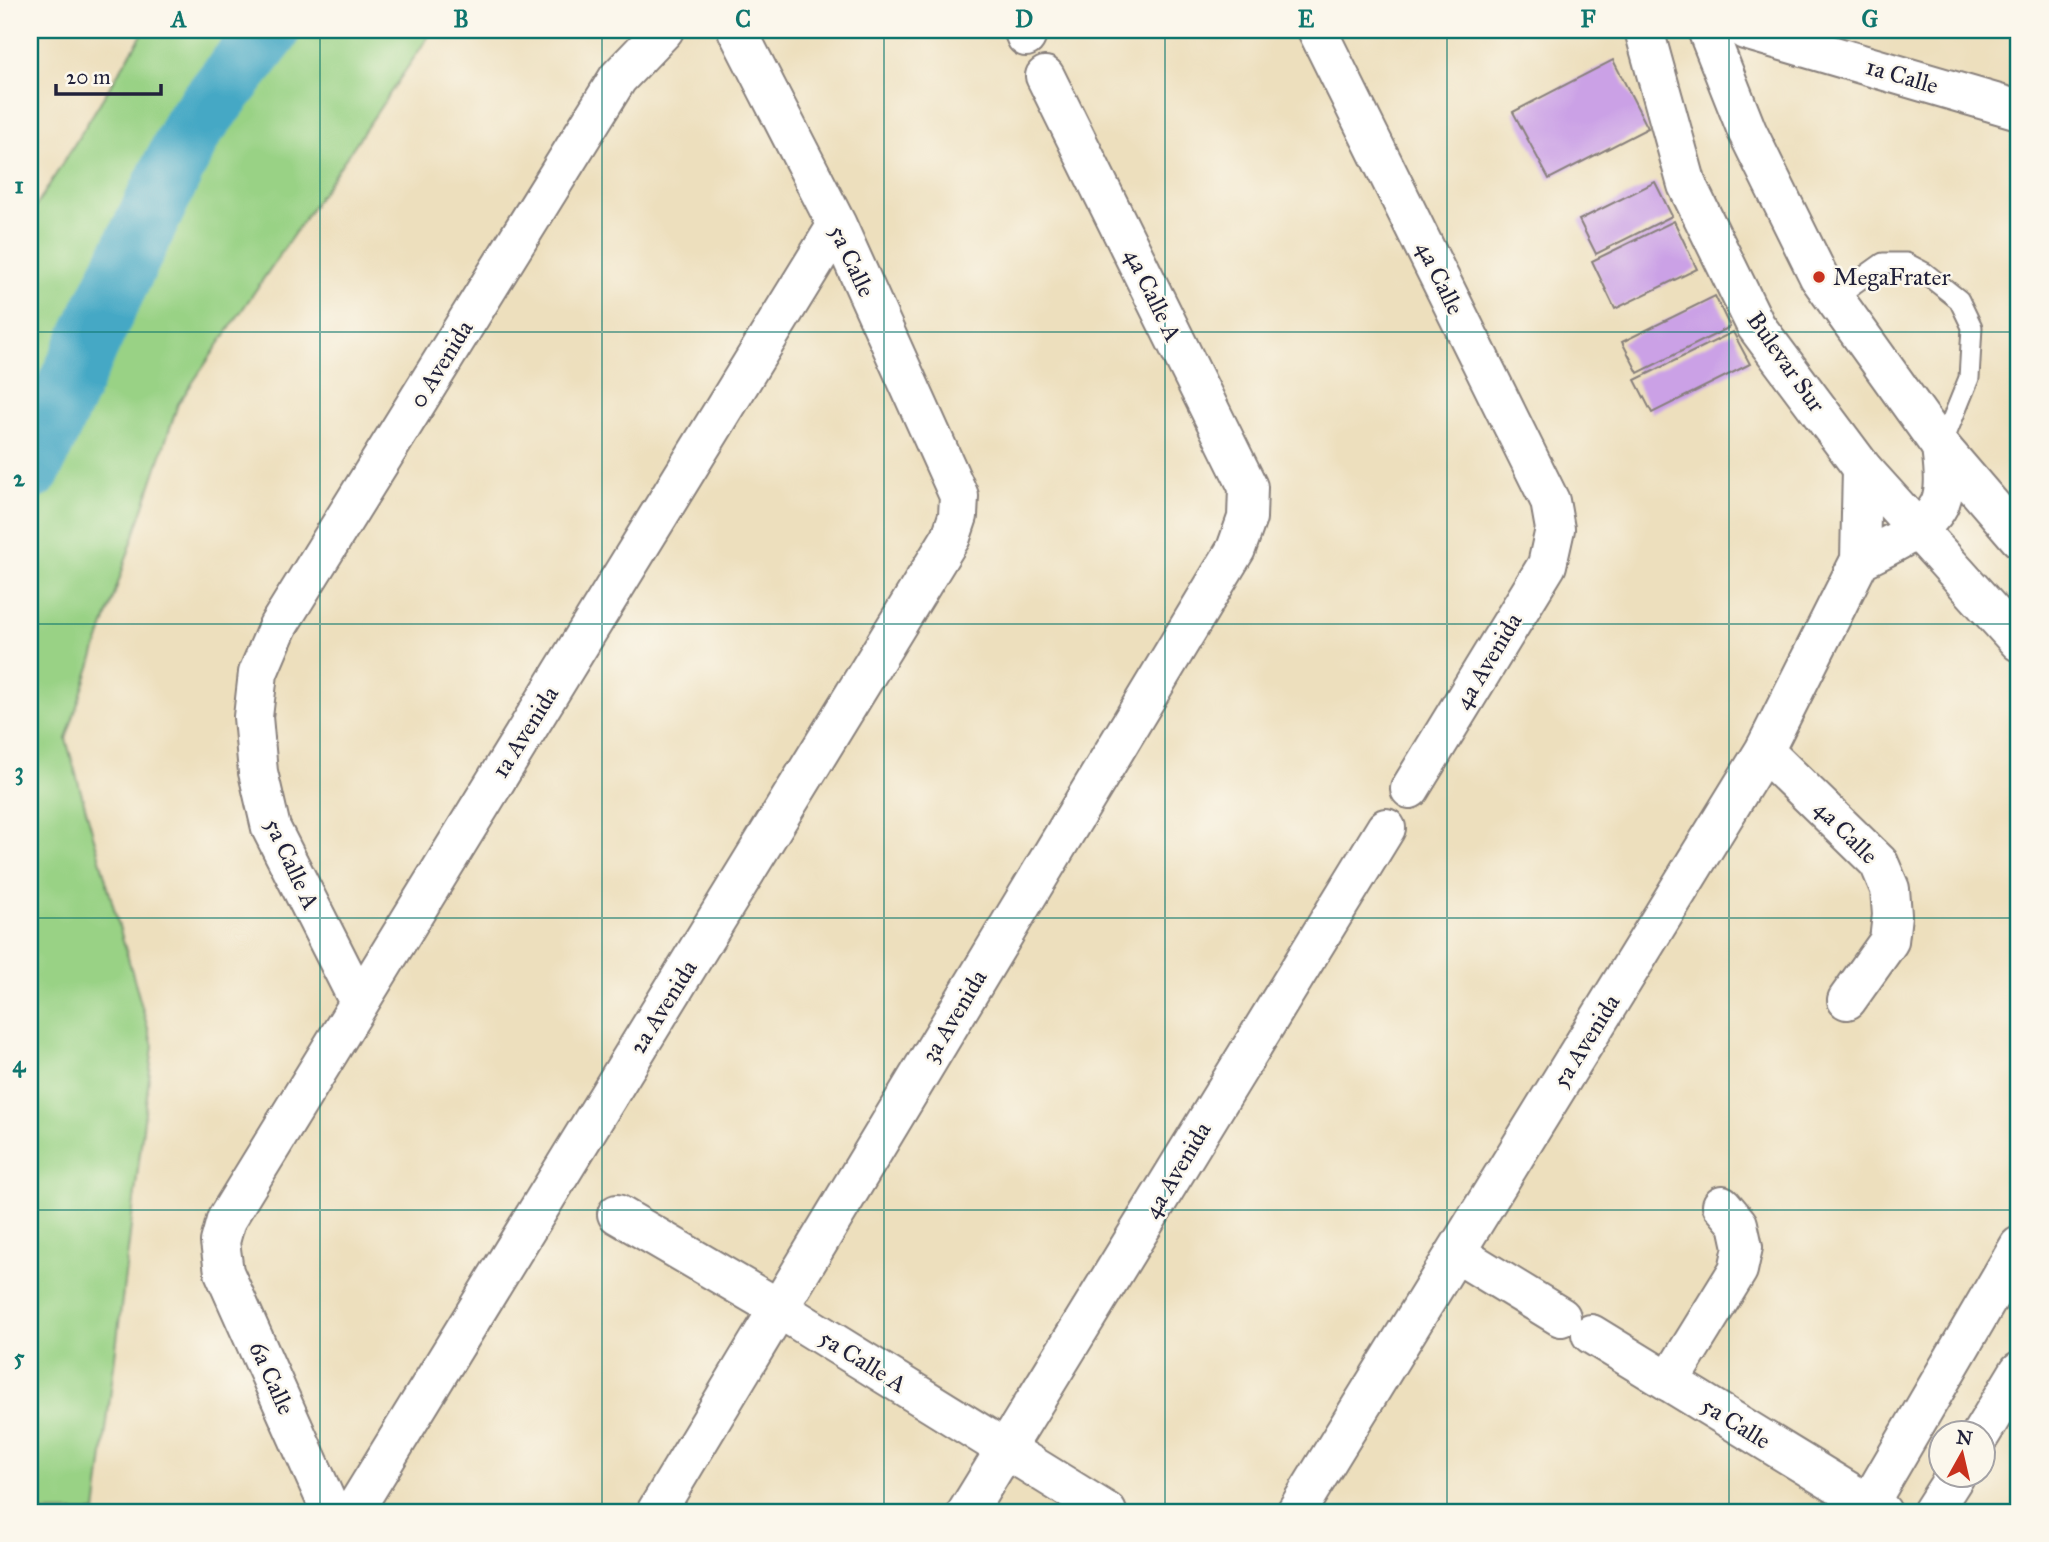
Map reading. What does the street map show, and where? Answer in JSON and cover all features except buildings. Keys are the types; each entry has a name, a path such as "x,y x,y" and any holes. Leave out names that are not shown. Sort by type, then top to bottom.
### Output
{"street":[{"name":"0 Avenida","path":"253,717 258,673 278,626 618,78 664,30"},
{"name":"5a Calle","path":"737,30 837,226 959,496"},
{"name":"4a Calle","path":"1317,30 1550,501 1555,529"},
{"name":"Bulevar Sur","path":"1644,30 1687,185 1756,326 1862,468 2019,642"},
{"path":"1707,30 1747,131 1819,277 1941,447 2019,538"},
{"name":"1a Calle","path":"1745,30 2019,110"},
{"name":"4a Calle A","path":"1045,76 1248,487 1247,518"},
{"name":"1a Avenida","path":"220,1242 226,1220 837,226"},
{"path":"1860,560 1916,529 1930,517 1942,499 1944,477 1941,447"},
{"name":"5a Avenida","path":"1296,1512 1764,751 1860,560 1862,468"},
{"name":"2a Avenida","path":"353,1512 950,537 958,516 959,496"},
{"name":"3a Avenida","path":"656,1512 1236,549 1247,518"},
{"name":"4a Avenida","path":"1410,789 1548,565 1555,529"},
{"name":"5a Calle A","path":"253,717 258,772 271,828 359,1002"},
{"name":"4a Calle","path":"1764,751 1879,863 1890,889 1892,915 1889,941 1847,1000"},
{"name":"4a Avenida","path":"967,1512 1386,828"},
{"path":"1670,1382 1738,1270 1743,1247 1738,1224 1722,1205"},
{"name":"5a Calle A","path":"617,1214 778,1308 1107,1512"},
{"name":"6a Calle","path":"220,1242 224,1272 331,1512"},
{"path":"1872,1510 2019,1247"},
{"name":"5a Calle","path":"1456,1253 1670,1382 1872,1510"},
{"path":"1989,1420 2019,1371"},
{"path":"1932,1512 1946,1490"}],"lane":[{"path":"1834,298 1883,263 1906,263 1925,273 1959,300 1972,327 1969,378 1941,447"}],"green space":[{"path":"145,30 433,30 178,404 66,739 153,1046 96,1512 30,1512 30,216"}],"waterway":[{"path":"30,469 193,127 269,30"}],"place":[{"name":"MegaFrater","path":"1819,277"}]}
